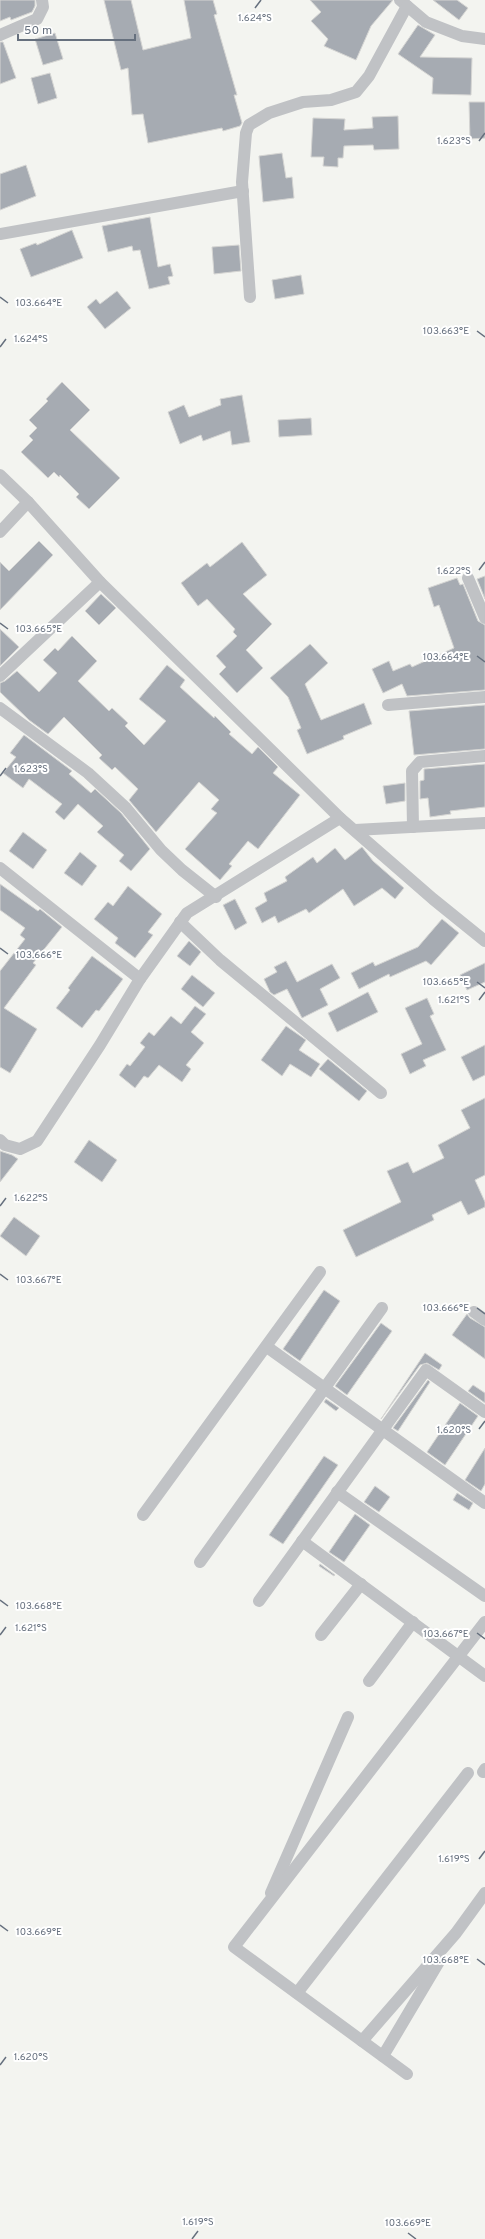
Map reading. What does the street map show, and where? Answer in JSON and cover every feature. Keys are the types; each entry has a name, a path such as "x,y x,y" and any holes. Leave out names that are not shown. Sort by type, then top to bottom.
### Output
{"street":[{"path":"0,35 37,20 43,7 42,0"},
{"path":"250,298 243,191 246,133 249,125 269,112 303,102 331,100 356,92 369,76 404,3 426,22 462,36 485,39"},
{"path":"0,234 243,191"},
{"path":"0,475 28,502 100,582 340,818 433,899 485,941"},
{"path":"0,532 28,502"},
{"path":"468,578 485,618"},
{"path":"0,676 100,582"},
{"path":"388,705 485,697"},
{"path":"0,708 88,773 126,808 161,850 182,870 216,897"},
{"path":"413,827 412,771 416,765 428,760 485,756"},
{"path":"0,1140 5,1145 20,1149 37,1141 92,1058 140,979 187,913 216,897 340,818"},
{"path":"355,830 485,822"},
{"path":"0,868 140,979"},
{"path":"180,922 220,960 381,1093"},
{"path":"143,1515 267,1347 320,1272"},
{"path":"200,1562 382,1308"},
{"path":"474,1312 485,1320"},
{"path":"267,1347 485,1503"},
{"path":"258,1601 426,1370 485,1412"},
{"path":"337,1492 485,1596"},
{"path":"302,1541 485,1676"},
{"path":"321,1635 361,1584"},
{"path":"369,1681 413,1622"},
{"path":"407,2074 234,1947 485,1622"},
{"path":"264,1908 348,1717"},
{"path":"297,1993 468,1773"},
{"path":"362,2041 456,1933 485,1893"},
{"path":"383,2056 456,1933"}],"building":[{"path":"0,0 35,0 35,6 32,12 11,20 10,17 0,21"},
{"path":"104,0 131,0 143,50 191,38 184,0 213,0 217,14 214,15 237,95 234,95 242,123 240,126 223,131 222,128 148,143 143,114 132,115 128,68 121,70"},
{"path":"310,0 393,0 371,26 356,60 324,46 328,39 311,21 321,12"},
{"path":"433,0 457,0 468,8 459,20"},
{"path":"418,25 435,35 420,57 472,58 471,95 432,94 433,78 398,54"},
{"path":"55,33 63,59 43,65 35,39"},
{"path":"0,42 3,42 16,78 0,84"},
{"path":"50,73 57,98 38,104 31,78"},
{"path":"469,102 485,102 485,138 470,139"},
{"path":"398,116 399,149 374,150 373,145 344,146 343,158 338,158 338,167 323,166 324,157 311,157 313,118 345,119 344,130 373,128 372,117"},
{"path":"282,153 286,178 292,177 294,198 263,202 259,156"},
{"path":"26,165 36,196 0,210 0,174"},
{"path":"150,217 158,267 170,264 173,276 168,277 170,284 149,289 140,250 133,251 132,246 108,252 102,226"},
{"path":"72,230 83,258 31,277 20,249 36,243 37,245"},
{"path":"239,245 241,271 214,274 212,247"},
{"path":"301,275 304,294 275,299 272,280"},
{"path":"117,291 131,308 105,329 87,307 96,299 100,304"},
{"path":"62,382 90,410 70,430 120,478 89,509 76,497 79,494 60,475 59,477 54,472 48,478 21,452 33,440 29,436 37,428 29,420 48,401 46,399"},
{"path":"242,395 250,442 232,445 230,431 203,441 201,435 180,444 168,412 184,405 189,417 221,405 220,399"},
{"path":"311,418 312,435 279,437 278,420"},
{"path":"39,541 53,555 0,610 0,562 9,571"},
{"path":"242,542 267,575 243,594 272,624 246,650 263,668 237,693 219,674 226,667 216,656 237,636 233,632 235,629 207,599 198,606 181,583 207,563 210,567"},
{"path":"485,576 485,599 477,579"},
{"path":"457,578 460,585 463,584 478,621 485,625 485,690 407,696 402,684 383,693 372,669 389,661 393,671 410,664 412,667 454,648 439,605 434,607 428,588"},
{"path":"101,594 116,608 99,625 85,611"},
{"path":"0,629 19,647 0,666"},
{"path":"72,636 97,661 78,681 109,711 112,708 128,723 125,726 144,745 166,721 139,699 167,665 185,680 180,687 214,718 215,716 231,732 229,734 252,754 258,747 278,767 273,773 300,795 258,849 248,841 229,864 232,866 220,880 185,849 217,813 211,809 219,800 199,782 156,832 129,800 138,789 115,767 112,770 99,758 102,755 64,717 48,734 29,720 0,692 0,683 5,681 17,671 39,692 57,673 43,660 55,648 58,651"},
{"path":"310,644 328,663 305,684 321,720 364,703 372,724 343,736 344,739 307,754 297,730 301,728 288,697 270,678"},
{"path":"485,705 485,749 414,755 409,711"},
{"path":"24,735 72,771 69,774 91,793 95,789 121,813 150,849 131,871 119,861 124,855 97,832 103,826 78,804 64,820 55,812 62,804 29,779 23,788 3,773 16,757 10,753"},
{"path":"485,764 485,807 450,811 451,814 430,817 428,798 420,799 420,781 424,780 424,769"},
{"path":"405,783 405,801 386,804 383,786"},
{"path":"23,832 47,850 33,869 9,851"},
{"path":"362,847 373,861 404,888 395,899 382,888 354,906 343,889 309,913 306,909 278,923 275,916 262,923 255,908 267,901 264,893 287,881 285,877 313,857 317,863 335,848 345,860"},
{"path":"80,852 97,866 82,886 64,873"},
{"path":"0,884 38,911 40,909 62,927 33,963 36,965 4,1008 37,1029 10,1073 0,1067 0,971 25,939 20,935 25,928 0,910"},
{"path":"128,886 162,914 148,932 153,935 135,958 115,943 118,938 94,919 108,902 113,906"},
{"path":"235,899 247,923 235,930 223,905"},
{"path":"442,919 459,933 431,965 426,961 390,977 389,974 359,989 351,973 373,962 375,966 418,947"},
{"path":"189,941 201,952 190,966 177,956"},
{"path":"92,956 123,979 99,1011 96,1010 82,1028 56,1008 70,990 68,988"},
{"path":"286,961 297,982 332,964 340,978 320,989 328,1005 302,1018 287,989 274,995 270,992 264,979 277,972 274,967"},
{"path":"485,963 485,982 467,990 460,975"},
{"path":"192,975 215,993 203,1007 181,989"},
{"path":"368,992 378,1012 337,1032 328,1013"},
{"path":"427,998 434,1014 430,1016 446,1050 423,1060 426,1066 410,1074 401,1054 422,1044 405,1008"},
{"path":"195,1006 206,1014 191,1032 204,1043 186,1065 191,1069 182,1082 159,1065 148,1078 144,1076 135,1088 119,1075 127,1064 130,1066 145,1047 140,1043 149,1032 154,1036 171,1016 181,1024"},
{"path":"286,1026 306,1040 299,1050 320,1064 311,1077 290,1064 282,1076 261,1060"},
{"path":"485,1045 485,1075 473,1081 461,1057"},
{"path":"328,1059 367,1091 359,1101 319,1069"},
{"path":"485,1098 485,1175 475,1180 485,1202 485,1207 468,1215 461,1201 432,1215 434,1220 356,1257 343,1230 401,1202 387,1171 408,1162 413,1173 444,1158 438,1145 470,1128 461,1110"},
{"path":"89,1140 117,1160 102,1182 74,1162"},
{"path":"0,1151 12,1155 18,1159 0,1182"},
{"path":"14,1217 40,1236 26,1256 0,1236"},
{"path":"324,1290 340,1301 300,1361 283,1349"},
{"path":"467,1314 470,1318 485,1327 485,1359 452,1335"},
{"path":"381,1323 392,1331 347,1395 335,1386"},
{"path":"425,1353 442,1365 439,1370 427,1363 420,1365 381,1419"},
{"path":"428,1380 430,1382 398,1431 393,1428"},
{"path":"473,1385 485,1393 485,1403 468,1391"},
{"path":"326,1399 339,1408 336,1411 324,1402"},
{"path":"460,1403 478,1416 445,1465 427,1452"},
{"path":"485,1448 485,1484 481,1491 465,1480"},
{"path":"324,1456 338,1465 283,1544 269,1535"},
{"path":"375,1486 390,1497 379,1512 364,1502"},
{"path":"457,1493 473,1503 469,1510 453,1500"},
{"path":"355,1514 370,1525 344,1562 329,1552"},
{"path":"320,1564 335,1575 334,1576 319,1566"}]}
